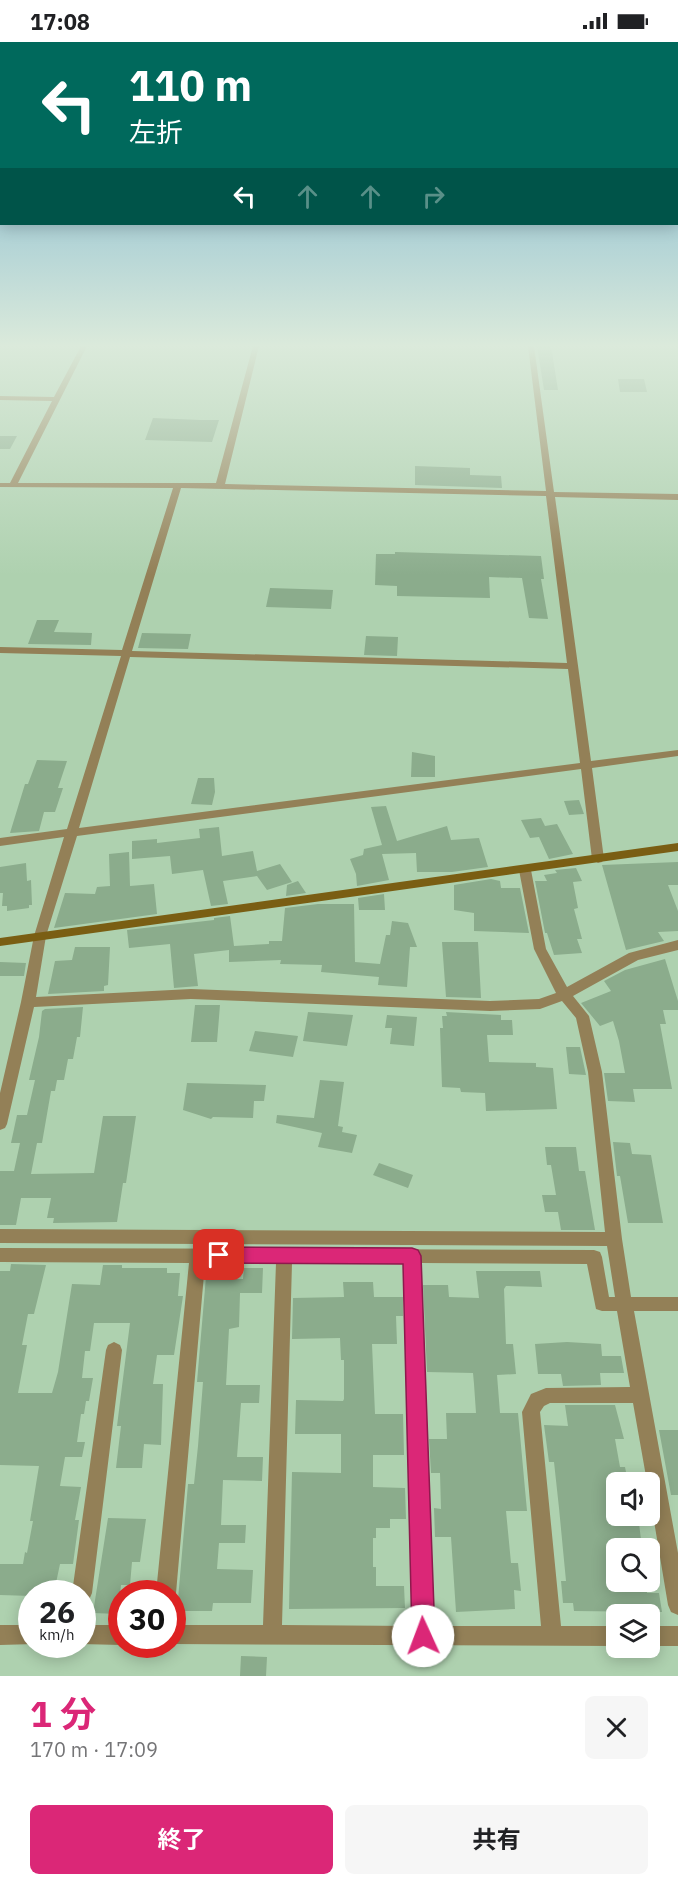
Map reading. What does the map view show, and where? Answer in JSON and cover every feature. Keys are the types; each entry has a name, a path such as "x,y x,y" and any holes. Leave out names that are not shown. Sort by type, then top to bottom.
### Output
{"street":[{"path":"13,485 46,422"},
{"path":"220,486 236,422"},
{"path":"541,422 598,859"},
{"path":"0,485 178,485 678,497"},
{"path":"0,1124 28,1002 40,936 178,485"},
{"path":"0,650 572,666"},
{"path":"0,843 678,753"},
{"path":"0,942 678,847"},
{"path":"525,870 540,949 564,995 582,1016 595,1072 614,1239 624,1304 678,1605"},
{"path":"28,1002 191,994 490,1006 540,1004 564,995 626,959 678,945"},
{"path":"0,1236 614,1239"},
{"path":"0,1255 594,1257 602,1304 678,1304"},
{"path":"167,1580 198,1255"},
{"path":"272,1635 284,1255"},
{"path":"412,1256 423,1636"},
{"path":"84,1580 114,1350"},
{"path":"552,1636 531,1412 534,1403 542,1396 550,1395 640,1395"},
{"path":"0,1635 18,1635"},
{"path":"186,1635 606,1636"},
{"path":"660,1636 678,1636"}],"building":[{"path":"151,422 218,422 212,442 145,440"},
{"path":"0,436 17,436 10,449 0,449"},
{"path":"415,466 470,468 470,475 501,476 502,488 415,485"},
{"path":"395,552 541,556 544,579 541,579 548,619 529,618 522,578 489,577 490,598 397,596 397,586 375,585 376,554 395,554"},
{"path":"270,588 333,590 331,609 266,607"},
{"path":"37,620 59,620 54,632 92,633 91,645 28,644"},
{"path":"142,633 191,634 188,649 138,648"},
{"path":"366,636 398,637 397,656 364,655"},
{"path":"412,752 435,756 435,777 411,777"},
{"path":"37,760 67,761 58,788 63,788 55,812 44,812 39,831 10,833 25,784 28,784"},
{"path":"198,778 214,778 215,792 212,805 191,804"},
{"path":"579,800 584,814 569,815 564,801"},
{"path":"386,806 397,841 447,826 451,840 479,838 488,867 452,872 417,872 416,853 382,854 389,880 357,886 356,874 350,859 363,855 364,849 382,845 371,807"},
{"path":"541,818 545,826 557,824 573,854 549,859 539,837 530,838 521,820"},
{"path":"219,827 222,856 253,851 257,871 280,864 292,882 267,890 257,876 223,881 228,904 211,906 203,870 172,874 170,856 132,859 132,841 157,839 157,843 200,838 199,829"},
{"path":"129,852 130,886 154,884 157,914 54,928 65,893 95,894 97,887 110,886 109,854"},
{"path":"678,862 678,885 668,885 678,911 678,931 658,932 664,941 626,950 602,865"},
{"path":"26,863 27,881 31,880 32,905 29,905 29,908 7,911 7,906 2,906 0,867"},
{"path":"576,868 582,881 573,882 578,908 574,909 582,939 577,939 582,953 554,955 547,933 545,933 535,881 547,881 544,875 557,873 555,870"},
{"path":"491,879 500,881 501,888 520,888 529,933 474,931 474,913 454,910 454,885"},
{"path":"298,881 306,893 286,896 287,885"},
{"path":"384,894 385,910 359,910 358,898"},
{"path":"318,904 354,904 355,962 380,964 386,935 390,935 392,921 408,923 417,947 410,947 407,987 378,985 379,977 321,972 322,965 280,964 281,960 229,962 229,950 194,954 198,986 174,988 170,944 129,948 127,930 214,920 214,918 230,916 234,946 282,941 285,908"},
{"path":"442,942 478,942 481,998 446,997"},
{"path":"75,947 110,947 108,985 104,986 104,991 48,994 55,961 72,960"},
{"path":"665,959 678,1001 678,1010 663,1010 666,1024 660,1024 672,1089 633,1089 635,1102 608,1101 604,1073 625,1073 619,1041 613,1021 600,1026 581,1003 611,991 604,981 625,970"},
{"path":"0,962 26,963 24,976 0,976"},
{"path":"195,1005 220,1005 217,1042 191,1042"},
{"path":"83,1007 80,1037 77,1037 73,1059 68,1059 64,1080 57,1080 55,1091 51,1091 42,1143 37,1143 31,1174 94,1173 103,1116 136,1116 126,1183 123,1183 117,1222 53,1223 54,1218 47,1218 51,1198 21,1198 16,1225 0,1225 0,1171 14,1171 20,1143 11,1143 17,1115 27,1115 35,1080 29,1080 39,1037 42,1011"},
{"path":"308,1012 353,1015 347,1046 303,1041"},
{"path":"446,1012 501,1015 501,1020 512,1020 513,1035 487,1035 489,1062 536,1063 536,1067 553,1068 557,1109 486,1111 485,1093 461,1092 460,1088 442,1087 440,1028 443,1028 442,1016 447,1016"},
{"path":"387,1015 417,1017 414,1046 390,1044 392,1028 385,1028"},
{"path":"255,1031 298,1036 293,1057 249,1051"},
{"path":"566,1047 580,1047 586,1075 569,1074"},
{"path":"320,1080 344,1082 338,1126 343,1127 342,1132 357,1135 352,1153 318,1147 322,1133 276,1123 277,1115 314,1118"},
{"path":"187,1083 266,1085 264,1101 254,1101 253,1118 213,1117 211,1119 183,1110"},
{"path":"613,1142 630,1143 632,1154 651,1155 663,1223 628,1223 620,1176 617,1176"},
{"path":"545,1147 576,1147 579,1171 585,1171 595,1230 561,1230 558,1212 545,1212 542,1195 556,1195 551,1165 547,1165"},
{"path":"379,1163 413,1175 408,1188 373,1175"},
{"path":"11,1264 46,1265 34,1314 28,1314 22,1345 27,1345 18,1393 52,1393 58,1372 72,1284 100,1285 103,1265 122,1265 122,1268 167,1268 167,1273 180,1273 178,1296 183,1296 174,1355 157,1355 153,1384 163,1384 161,1445 144,1444 142,1468 116,1468 121,1426 117,1426 130,1323 94,1323 90,1351 85,1351 82,1378 93,1378 89,1401 86,1401 84,1414 81,1414 77,1442 85,1442 82,1457 65,1457 60,1486 81,1487 75,1520 79,1520 73,1564 60,1564 57,1580 18,1580 18,1596 0,1595 0,1564 23,1564 33,1521 30,1521 39,1466 0,1465 0,1271 10,1271"},
{"path":"207,1265 223,1279 243,1279 244,1268 263,1268 262,1293 240,1293 239,1327 229,1329 226,1385 260,1385 259,1403 241,1403 237,1457 263,1457 262,1481 223,1480 221,1525 246,1525 245,1543 219,1543 217,1569 253,1570 251,1603 213,1603 212,1611 186,1611 186,1580 180,1580 188,1484 194,1484 198,1446 203,1382 197,1382"},
{"path":"476,1271 540,1271 542,1287 506,1286 504,1289 506,1344 513,1344 516,1374 497,1375 500,1413 518,1413 527,1511 506,1511 511,1563 518,1563 521,1591 514,1590 515,1609 456,1612 451,1537 435,1537 434,1508 441,1509 440,1473 431,1473 429,1439 447,1439 446,1413 476,1413 473,1373 427,1372 423,1285 448,1285 449,1297 479,1298"},
{"path":"343,1282 373,1282 374,1297 403,1297 403,1316 396,1316 397,1344 372,1344 375,1414 403,1414 404,1455 373,1455 373,1487 405,1488 406,1519 390,1519 390,1528 376,1528 376,1538 373,1538 373,1567 376,1567 376,1586 404,1586 405,1608 289,1609 292,1472 341,1473 341,1434 295,1434 296,1400 343,1401 344,1399 344,1360 341,1360 340,1338 292,1339 293,1298 344,1297"},
{"path":"567,1342 601,1344 602,1356 621,1356 624,1373 600,1373 601,1385 563,1386 561,1374 538,1374 535,1344"},
{"path":"565,1405 615,1405 624,1439 615,1439 620,1467 625,1467 626,1472 606,1472 606,1526 639,1526 641,1538 606,1538 606,1592 659,1593 662,1612 660,1612 660,1604 606,1604 606,1611 574,1611 573,1603 563,1603 561,1581 566,1581 559,1508 554,1462 549,1462 544,1425 568,1426"},
{"path":"659,1430 678,1430 678,1495 671,1495"},
{"path":"108,1518 146,1519 140,1562 132,1562 130,1580 108,1580 108,1614 96,1613 96,1594"},
{"path":"241,1656 267,1657 266,1676 240,1676"}],"route":[{"path":"219,1255 412,1256 423,1636"}]}
